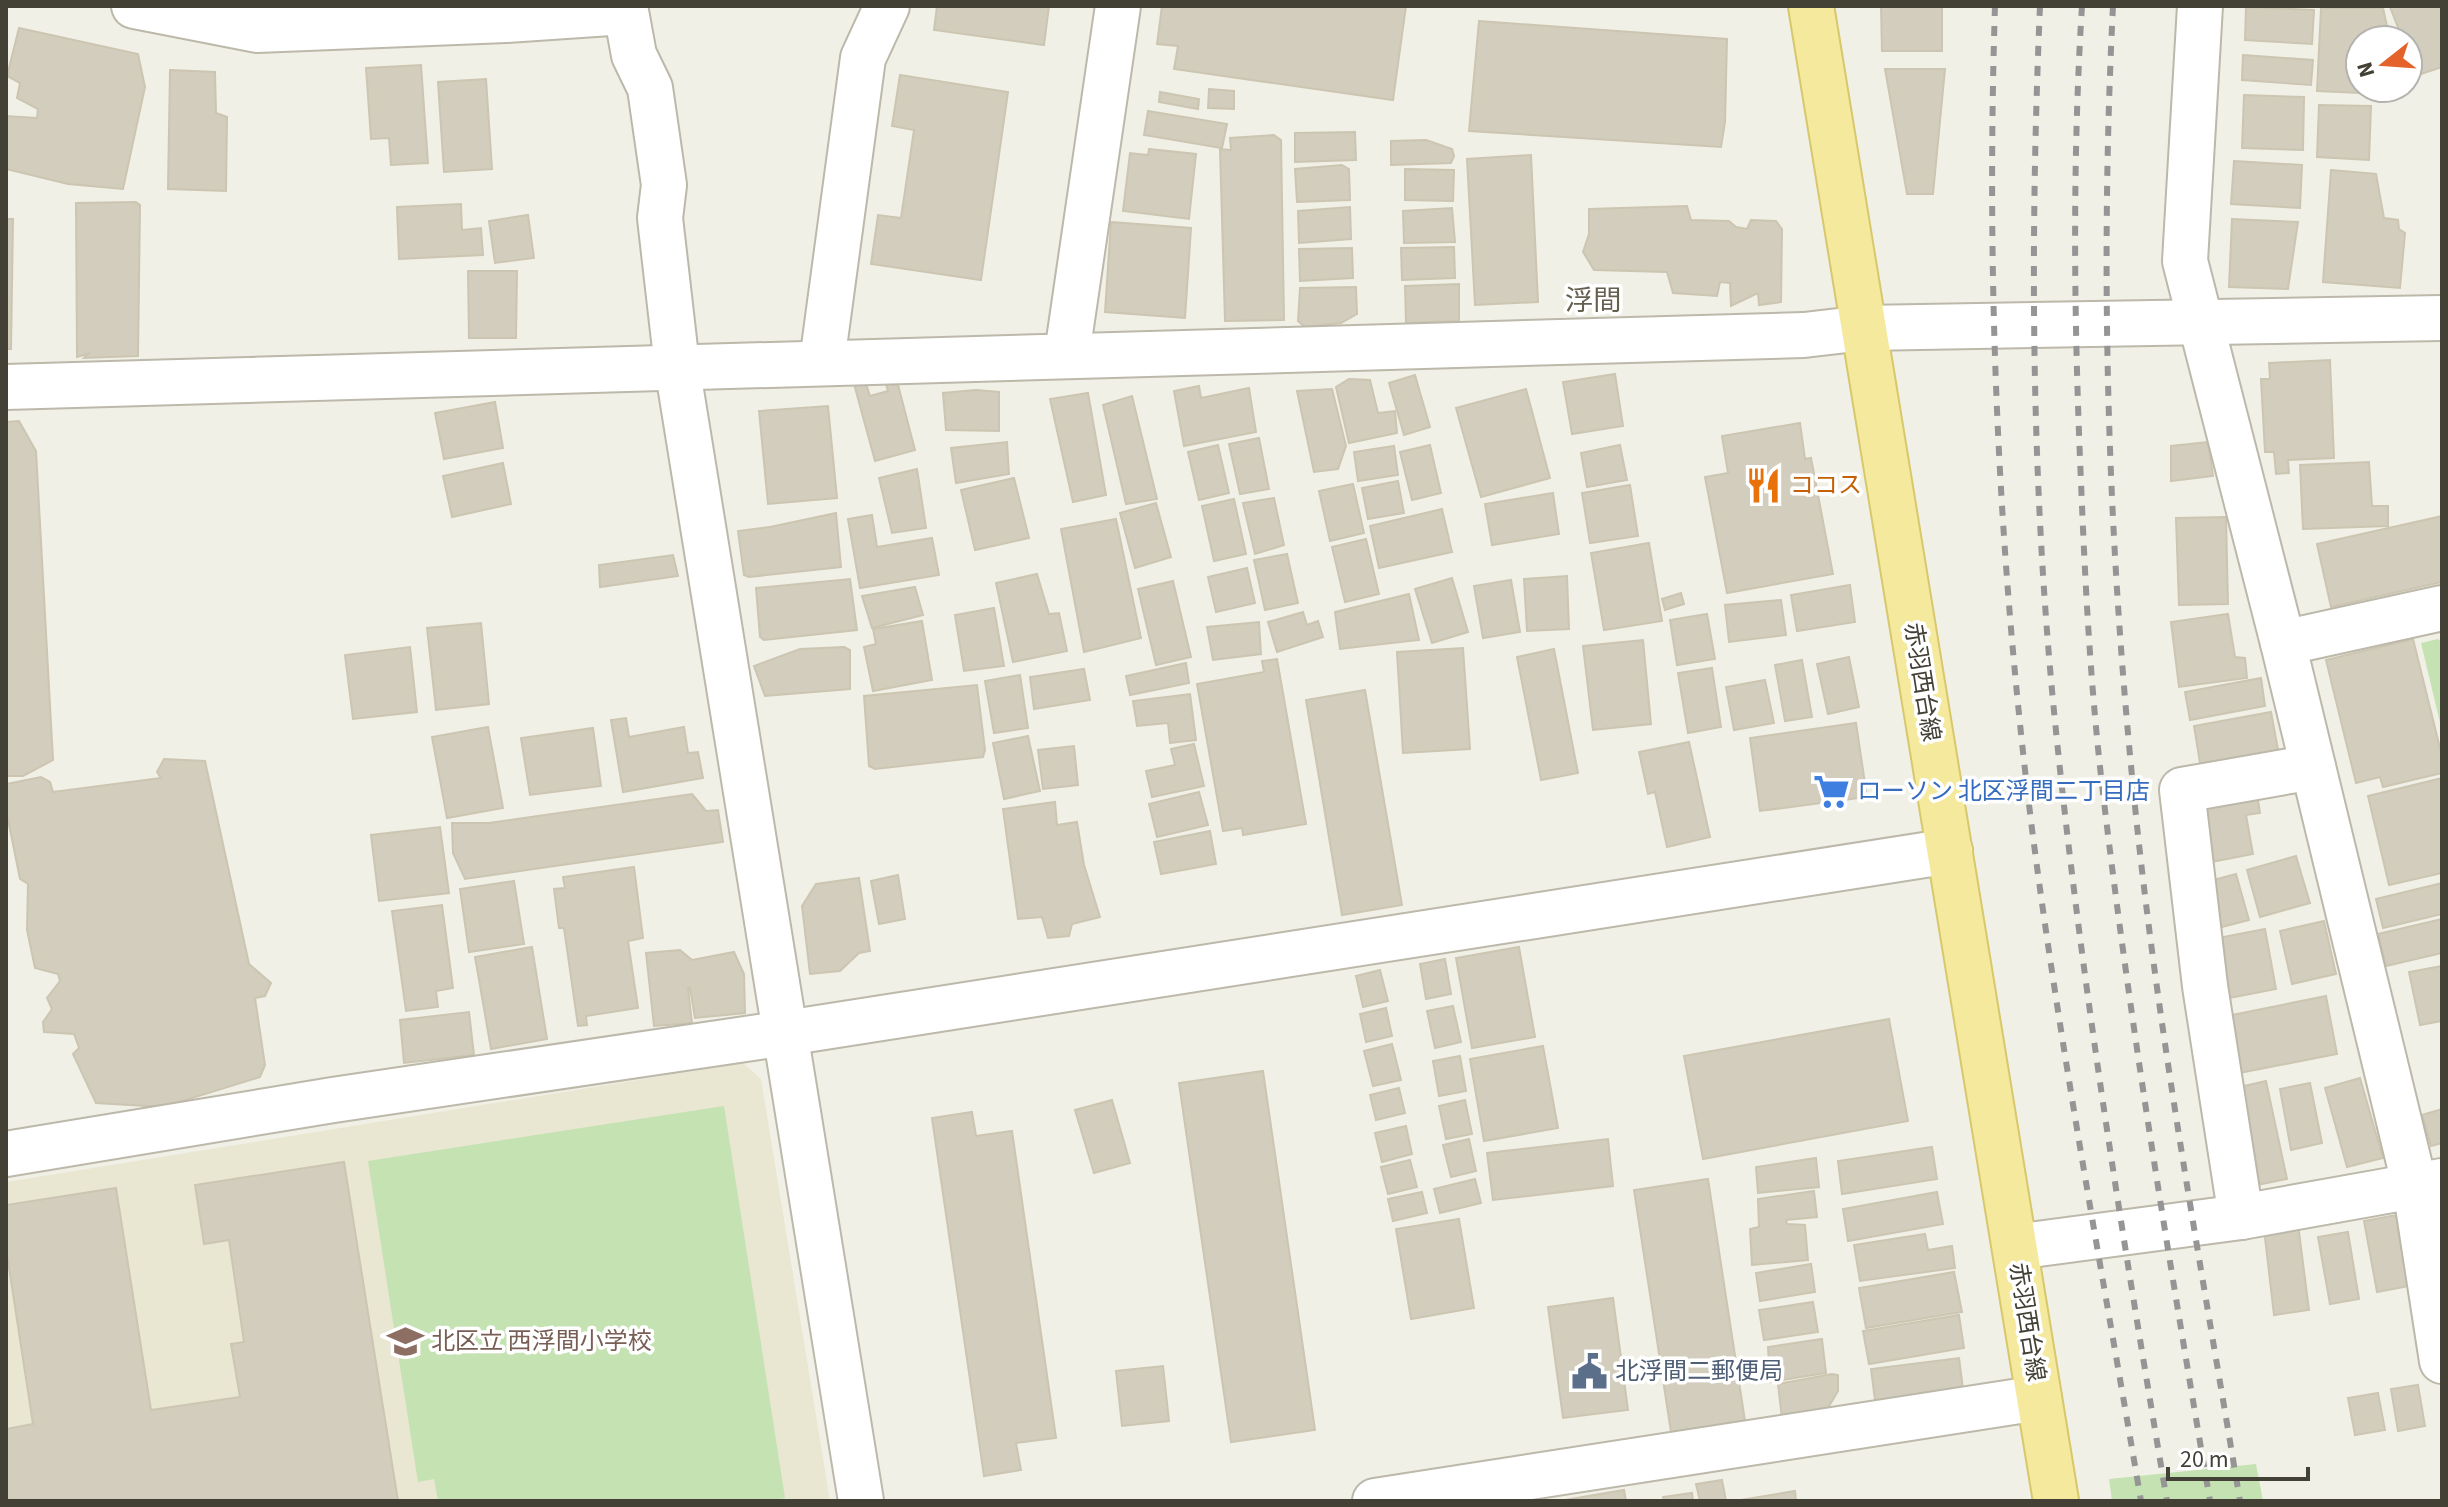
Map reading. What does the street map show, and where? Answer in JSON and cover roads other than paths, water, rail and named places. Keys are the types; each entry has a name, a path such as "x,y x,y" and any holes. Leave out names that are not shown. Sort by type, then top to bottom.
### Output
{"main road":[{"name":"赤羽西台線","path":"1811,6 2056,1501"}],"street":[{"path":"134,6 257,30 506,20 625,9 634,55 650,88 664,185 660,218 677,366 861,1501"},
{"path":"822,362 863,58 887,6"},
{"path":"1067,354 1118,6"},
{"path":"2200,6 2185,261 2313,767 2429,1184 2442,1361"},
{"path":"6,387 1067,354 1788,336 1864,328 2442,318"},
{"path":"2283,643 2442,608"},
{"path":"2241,1217 2205,986 2182,790 2313,767"},
{"path":"6,1154 333,1100 786,1033 1950,851"},
{"path":"2015,1247 2241,1217 2429,1184"},
{"path":"1375,1501 2039,1398"}],"railway":[{"path":"1995,6 1992,212 1997,418 2020,727 2056,997 2141,1501"},
{"path":"2040,6 2034,354 2040,527 2053,701 2075,902 2103,1102 2167,1501"},
{"path":"2082,6 2075,184 2076,304 2083,519 2094,702 2112,867 2137,1049 2210,1501"},
{"path":"2113,6 2107,199 2108,391 2123,680 2153,958 2194,1230 2240,1501"}],"place":[{"name":"ココス","path":"1764,485"},
{"name":"ローソン 北区浮間二丁目店","path":"1831,791"},
{"name":"北区立 西浮間小学校","path":"405,1341"},
{"name":"北浮間二郵便局","path":"1589,1371"}],"district":[{"name":"浮間","path":"1593,301"}]}
